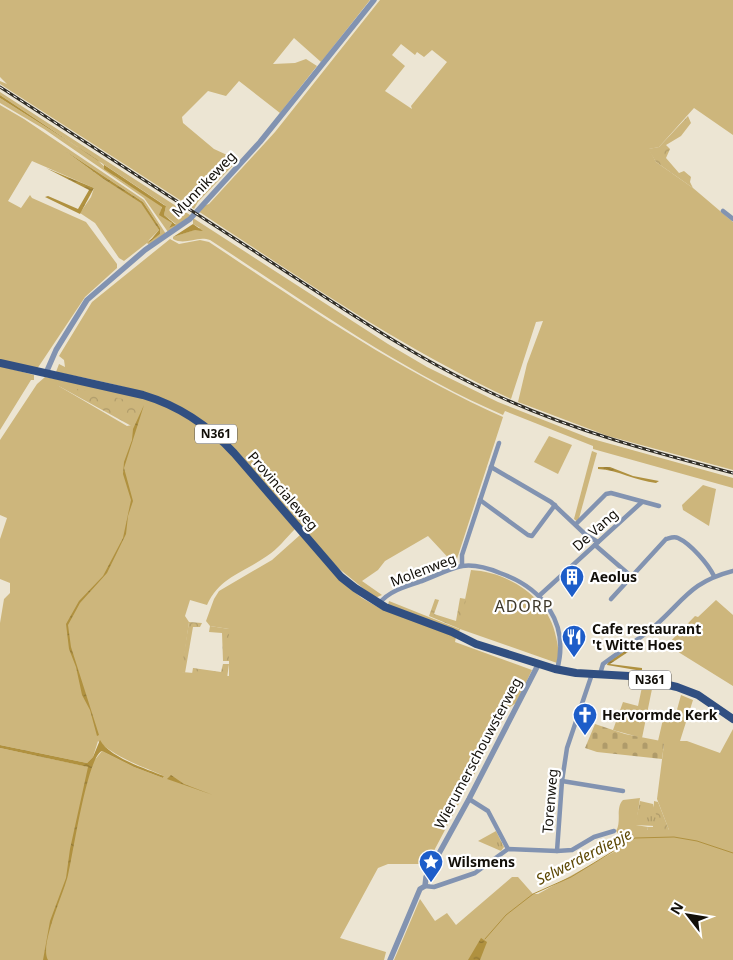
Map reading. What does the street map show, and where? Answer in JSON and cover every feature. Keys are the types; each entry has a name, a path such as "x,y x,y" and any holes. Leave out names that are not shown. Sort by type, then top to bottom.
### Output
{"main road":[{"name":"Provincialeweg","path":"0,363 143,395 163,402 196,418 229,448 341,577 379,604 470,637 494,649 558,670 629,676 677,687 698,696 733,719"}],"street":[{"name":"Munnikeweg","path":"46,373 56,350 87,300 145,250 190,219 260,142 374,0"},
{"path":"723,211 733,219"},
{"path":"462,566 462,555 499,443"},
{"path":"491,468 529,488 555,506 632,577"},
{"name":"De Vang","path":"576,524 606,494 611,493 659,506"},
{"path":"480,500 532,536 555,506"},
{"name":"De Vang","path":"540,595 642,502"},
{"path":"611,599 666,540 672,537 678,538 691,549 714,576"},
{"name":"Molenweg","path":"379,604 386,597 404,587 462,566 487,568 505,574 528,586 540,595 551,612 560,635 562,654 558,670"},
{"name":"Torenweg","path":"508,849 557,851 562,781 568,744 596,674 603,664 656,625 684,595 714,576 733,571"},
{"name":"Wierumerschouwsterweg","path":"390,960 420,889 425,886 426,877 469,799 538,664"},
{"path":"562,781 623,791"},
{"path":"425,886 434,887 474,873 508,849 488,811 469,799"},
{"path":"557,851 572,850 594,837 614,831"}],"green space":[{"path":"0,0 370,0 321,62 294,38 273,64 295,63 306,59 317,66 280,113 239,81 226,96 208,91 182,117 183,123 214,149 238,160 198,202 194,209 0,84 0,81 7,84 0,77"},
{"path":"380,0 733,0 733,135 694,108 659,147 649,149 656,162 693,188 733,222 733,470 608,436 518,402 527,364 543,321 536,322 511,399 430,357 351,311 198,211 203,206 209,204 275,132","holes":["401,44 415,55 417,52 424,57 432,50 447,62 411,106 412,109 385,91 405,66 392,55"]},
{"path":"0,92 190,216 168,232 144,198 44,129 0,103 0,98 81,149 0,95","holes":["97,160 166,206 164,215 176,224 169,228 172,223 160,214 162,206 116,177"]},
{"path":"0,105 24,119 144,200 166,234 149,245 147,243 124,261 119,258 95,223 80,213 91,197 94,188 32,161 8,201 21,208 30,195 32,198 86,222 117,264 117,268 85,297 37,369 0,360","holes":["64,150 143,202 160,228 160,234 148,241 159,230 141,202 102,178"]},
{"path":"688,116 691,123 681,136 666,145 670,149 666,158 679,173 684,171 691,177 690,182 693,188 656,162 648,149 659,147"},
{"path":"193,218 388,344 427,367 498,402 589,438 733,478 733,488 593,449 593,446 505,411 503,415 464,397 353,334 210,240 178,241 173,239 173,237 200,228 193,224"},
{"path":"170,239 179,244 200,240 209,242 352,336 426,379 503,417 455,565 428,536 385,561 378,570 362,581 382,595 375,598 337,567 221,436 204,422 165,400 122,386 56,372 59,364 65,367 64,360 59,356 92,302"},
{"path":"0,366 34,375 34,380 31,380 0,430"},
{"path":"45,377 102,387 141,397 177,411 207,431 234,456 295,529 271,553 233,576 218,588 207,605 190,600 185,616 189,622 182,672 229,676 229,629 210,626 206,621 214,599 219,591 272,560 300,535 348,587 362,598 381,609 456,637 455,642 532,670 516,703 510,707 427,864 388,864 378,868 340,938 386,952 384,960 0,960 0,748 89,767 102,751 134,767 163,778 164,776 121,757 98,741 93,757 87,763 0,745 0,623 4,599 10,593 10,583 0,579 0,539 7,518 0,515 0,440 37,384","holes":["57,385 141,410 137,424 127,426"]},
{"path":"55,384 145,404 135,428"},
{"path":"549,436 572,445 558,474 534,462"},
{"path":"592,451 597,453 578,522 574,519"},
{"path":"703,485 716,489 709,526 683,510 682,505"},
{"path":"471,570 499,576 513,582 536,599 552,623 558,647 557,663 460,629 459,632 388,605 389,601 459,629"},
{"path":"460,598 466,599 460,629 429,616 435,599 439,600 434,614 456,621"},
{"path":"716,600 733,615 733,686 667,645 695,616 698,617"},
{"path":"189,622 202,623 200,627 193,627 185,673 181,672"},
{"path":"210,626 229,629 229,661 223,661 222,633 209,632"},
{"path":"223,664 229,664 227,678 192,674 193,668 221,672"},
{"path":"642,687 652,689 642,738 613,730 623,702 638,706"},
{"path":"681,695 693,700 680,741 687,741 720,753 733,729 733,960 394,960 420,899 435,921 447,913 456,925 512,877 518,877 533,894 538,894 621,848 626,843 616,831 619,823 619,807 623,800 640,798 636,825 648,827 647,830 669,830 657,799 664,744 658,741 664,715 675,717"},
{"path":"595,724 625,734 661,741 664,744 662,759 597,752 585,748"},
{"path":"640,801 653,804 658,821 655,826 635,825"},
{"path":"654,801 658,802 669,830 647,831 648,827 653,827"},
{"path":"496,831 504,847 501,851 478,841"}],"water":[{"path":"0,95 77,146 0,98"},
{"path":"64,150 143,202 160,228 160,234 148,243 159,230 141,203 102,178"},
{"path":"102,163 166,206 164,215 176,225 169,228 172,223 159,215 162,207 104,169"},
{"path":"46,168 94,188 80,214 45,197 48,196 78,209 89,190"},
{"path":"193,224 203,231 195,230 173,237"},
{"path":"144,405 124,468 133,501 128,516 126,534 107,573 80,603 68,625 71,647 99,735 97,736 90,710 82,695 76,667 69,649 66,624 79,601 103,576 123,538 131,500 123,474 124,462 132,440 133,429"},
{"path":"598,467 610,467 633,476 659,481 656,483 649,482 613,471 598,469"},
{"path":"637,643 628,652 610,664 642,668 642,671 607,665 608,662"},
{"path":"100,740 111,752 119,757 164,776 163,778 134,767 102,751 96,757 81,808 68,875 49,931 46,953 48,960 43,960 50,921 66,878 70,849 88,767 0,748 0,745 87,763 93,757"},
{"path":"171,775 184,784 213,795 167,779"},
{"path":"481,938 487,942 480,960 468,960"}],"waterway":[{"name":"Selwerderdiepje","path":"485,939 506,915 533,894 571,877 635,838 674,837 697,841 733,853"}],"railway":[{"path":"0,87 354,316 439,367 498,396 556,420 644,449 733,473"}],"place":[{"name":"Aeolus","path":"572,598"},
{"name":"Cafe restaurant 't Witte Hoes","path":"574,658"},
{"name":"Hervormde Kerk","path":"585,736"},
{"name":"Wilsmens","path":"431,883"}],"district":[{"name":"ADORP","path":"524,606"}]}
